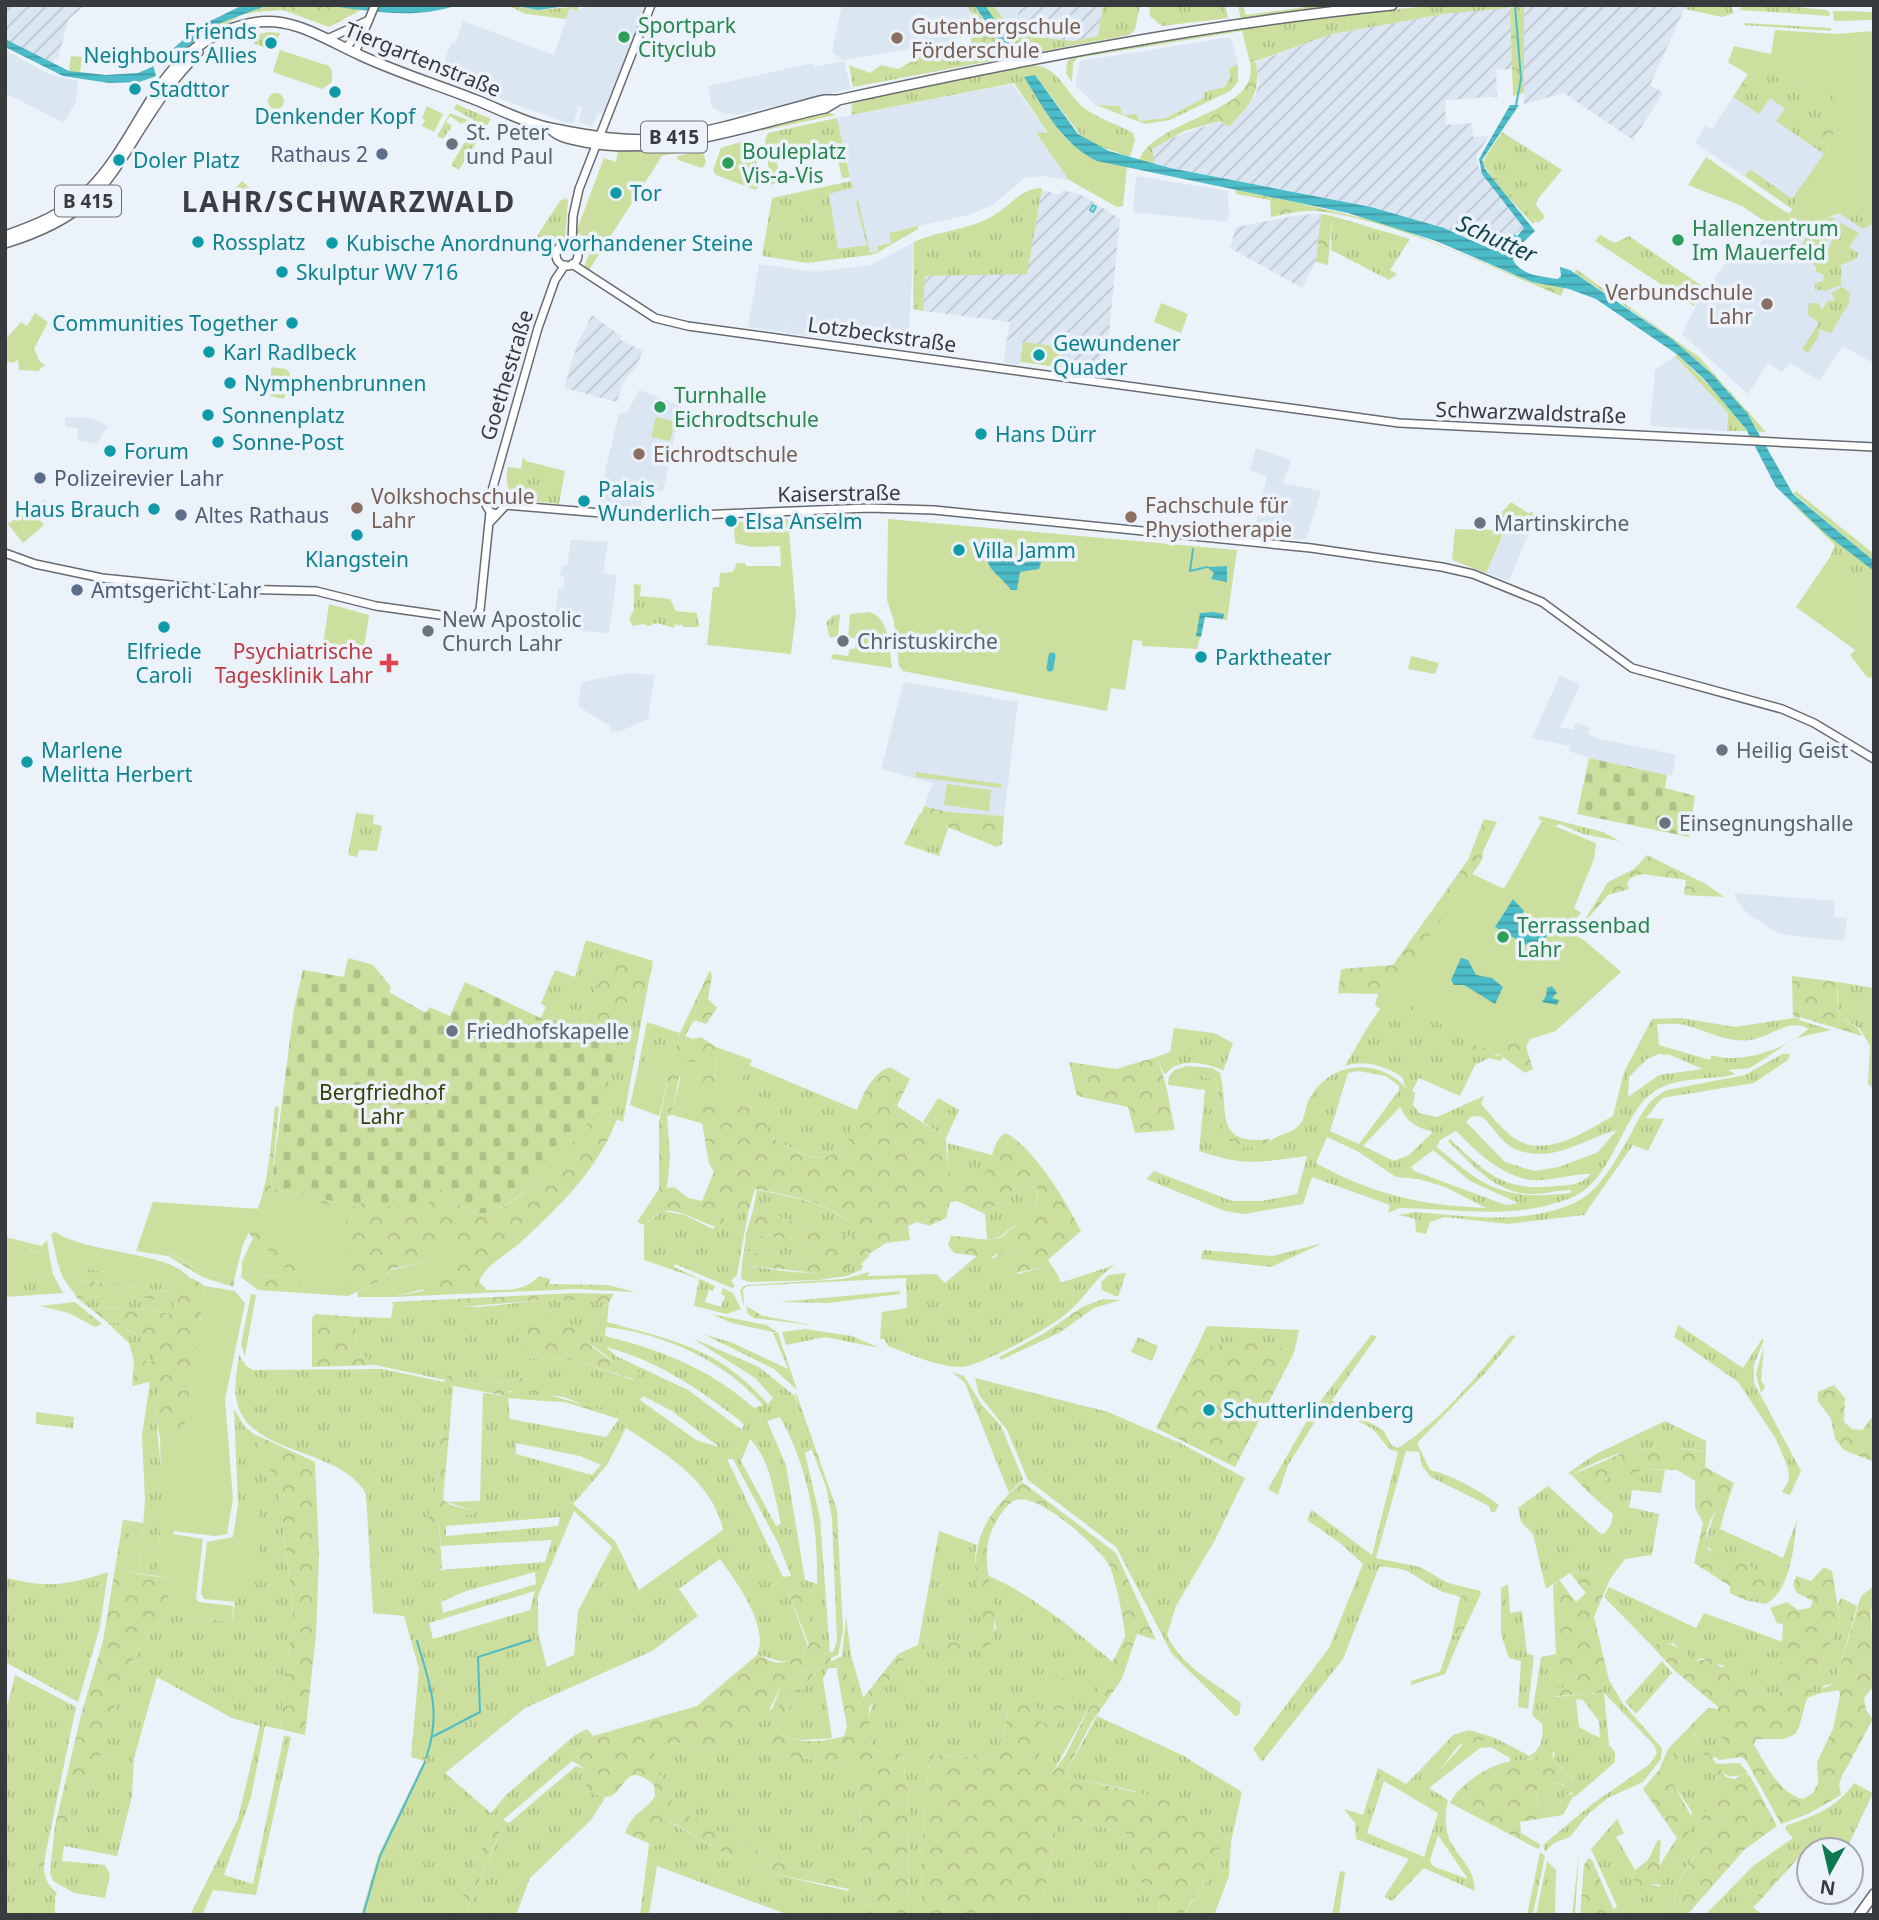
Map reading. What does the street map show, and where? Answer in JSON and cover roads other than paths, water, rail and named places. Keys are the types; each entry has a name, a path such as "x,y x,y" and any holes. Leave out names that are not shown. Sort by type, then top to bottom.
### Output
{"main road":[{"name":"B 415","path":"598,140 672,137 824,100 838,100 1133,40 1226,25 1392,5"},
{"name":"Tiergartenstraße","path":"5,236 44,222 88,192 117,156 162,80 180,61 227,30 255,22 297,26 350,50 551,128 598,140"},
{"name":"Tiergartenstraße","path":"5,243 54,225 94,196 115,172 167,88 203,45"},
{"path":"1859,1915 1874,1894"}],"street":[{"path":"569,245 579,189 651,5"},
{"path":"327,39 373,13"},
{"path":"350,50 373,13"},
{"path":"569,245 577,249 568,262 558,249 569,245"},
{"name":"Lotzbeckstraße","path":"568,262 638,309 663,321 1188,394"},
{"name":"Goethestraße","path":"5,553 35,564 102,578 200,589 316,591 376,606 468,618 476,616 480,610 493,513 486,502 495,494 538,327 555,280 568,262"},
{"name":"Schwarzwaldstraße","path":"1188,394 1429,426 1874,447"},
{"name":"Goethestraße","path":"495,494 506,505"},
{"path":"493,513 506,505"},
{"name":"Kaiserstraße","path":"506,505 649,517 869,508 934,510 1376,555 1473,574 1542,602 1627,666 1654,676 1745,696 1798,715 1874,760"}],"water":[{"path":"243,5 268,5 210,27 154,77 139,82 109,83 63,76 5,47 5,39 69,71 106,75 138,73 152,67 198,27"},
{"path":"315,5 457,5 421,13 404,13"},
{"path":"511,5 574,5 538,10"},
{"path":"974,5 985,5 1011,45 1004,48"},
{"path":"1035,75 1078,134 1109,151 1170,168 1371,207 1444,228 1491,249 1514,234 1517,236 1524,228 1482,174 1479,159 1510,105 1519,105 1482,160 1485,169 1535,231 1515,250 1513,260 1521,269 1532,274 1558,279 1561,276 1560,267 1570,270 1672,339 1713,375 1747,413 1793,494 1874,561 1874,571 1827,535 1776,487 1746,429 1704,379 1678,355 1596,299 1569,289 1532,282 1436,241 1348,213 1097,161 1073,145 1055,125 1024,77"},
{"path":"996,543 1001,545 999,556 1014,556 1028,563 1027,552 1032,549 1042,559 1039,569 1020,572 1017,590 1011,590 989,565 989,547"},
{"path":"1227,566 1227,582 1211,579 1214,573 1207,567"},
{"path":"1200,613 1224,614 1223,619 1205,617 1201,637 1196,636"},
{"path":"1513,899 1524,911 1520,917 1548,934 1538,952 1495,927"},
{"path":"1461,958 1468,960 1476,975 1492,978 1503,987 1495,1004 1464,985 1454,985 1451,980"},
{"path":"1552,986 1557,993 1552,998 1559,1000 1557,1005 1542,1002 1547,988"}],"waterway":[{"path":"1515,5 1521,79 1516,105"},
{"path":"1093,205 1096,207 1093,212 1090,210 1093,205"},
{"path":"1193,549 1190,571 1207,567"},
{"path":"1050,668 1052,656"},
{"path":"434,1736 480,1712 478,1657 531,1640"},
{"path":"417,1641 430,1685 434,1712 431,1742 426,1758"},
{"path":"363,1915 380,1856 425,1762"}],"place":[{"name":"Sportpark Cityclub","path":"624,37"},
{"name":"Gutenbergschule Förderschule","path":"897,38"},
{"name":"Friends Neighbours Allies","path":"271,43"},
{"name":"Stadttor","path":"135,89"},
{"name":"Denkender Kopf","path":"335,92"},
{"name":"St. Peter und Paul","path":"452,144"},
{"name":"Rathaus 2","path":"382,154"},
{"name":"Doler Platz","path":"119,160"},
{"name":"Bouleplatz Vis-a-Vis","path":"728,163"},
{"name":"Tor","path":"616,193"},
{"name":"Hallenzentrum Im Mauerfeld","path":"1678,240"},
{"name":"Rossplatz","path":"198,242"},
{"name":"Kubische Anordnung vorhandener Steine","path":"332,243"},
{"name":"Skulptur WV 716","path":"282,272"},
{"name":"Verbundschule Lahr","path":"1767,304"},
{"name":"Communities Together","path":"292,323"},
{"name":"Karl Radlbeck","path":"209,352"},
{"name":"Gewundener Quader","path":"1039,355"},
{"name":"Nymphenbrunnen","path":"230,383"},
{"name":"Turnhalle Eichrodtschule","path":"660,407"},
{"name":"Sonnenplatz","path":"208,415"},
{"name":"Hans Dürr","path":"981,434"},
{"name":"Sonne-Post","path":"218,442"},
{"name":"Forum","path":"110,451"},
{"name":"Eichrodtschule","path":"639,454"},
{"name":"Polizeirevier Lahr","path":"40,478"},
{"name":"Palais Wunderlich","path":"584,501"},
{"name":"Volkshochschule Lahr","path":"357,508"},
{"name":"Haus Brauch","path":"154,509"},
{"name":"Altes Rathaus","path":"181,515"},
{"name":"Fachschule für Physiotherapie","path":"1131,517"},
{"name":"Elsa Anselm","path":"731,521"},
{"name":"Martinskirche","path":"1480,523"},
{"name":"Klangstein","path":"357,535"},
{"name":"Villa Jamm","path":"959,550"},
{"name":"Amtsgericht Lahr","path":"77,590"},
{"name":"Elfriede Caroli","path":"164,627"},
{"name":"New Apostolic Church Lahr","path":"428,631"},
{"name":"Christuskirche","path":"843,641"},
{"name":"Parktheater","path":"1201,657"},
{"name":"Psychiatrische Tagesklinik Lahr","path":"389,663"},
{"name":"Heilig Geist","path":"1722,750"},
{"name":"Marlene Melitta Herbert","path":"27,762"},
{"name":"Einsegnungshalle","path":"1665,823"},
{"name":"Terrassenbad Lahr","path":"1503,937"},
{"name":"Friedhofskapelle","path":"452,1031"},
{"name":"Schutterlindenberg","path":"1209,1410"}],"district":[{"name":"LAHR/SCHWARZWALD","path":"349,201"}],"water label":[{"name":"Schutter","path":"1497,238"}],"park label":[{"name":"Bergfriedhof Lahr","path":"382,1104"}]}
